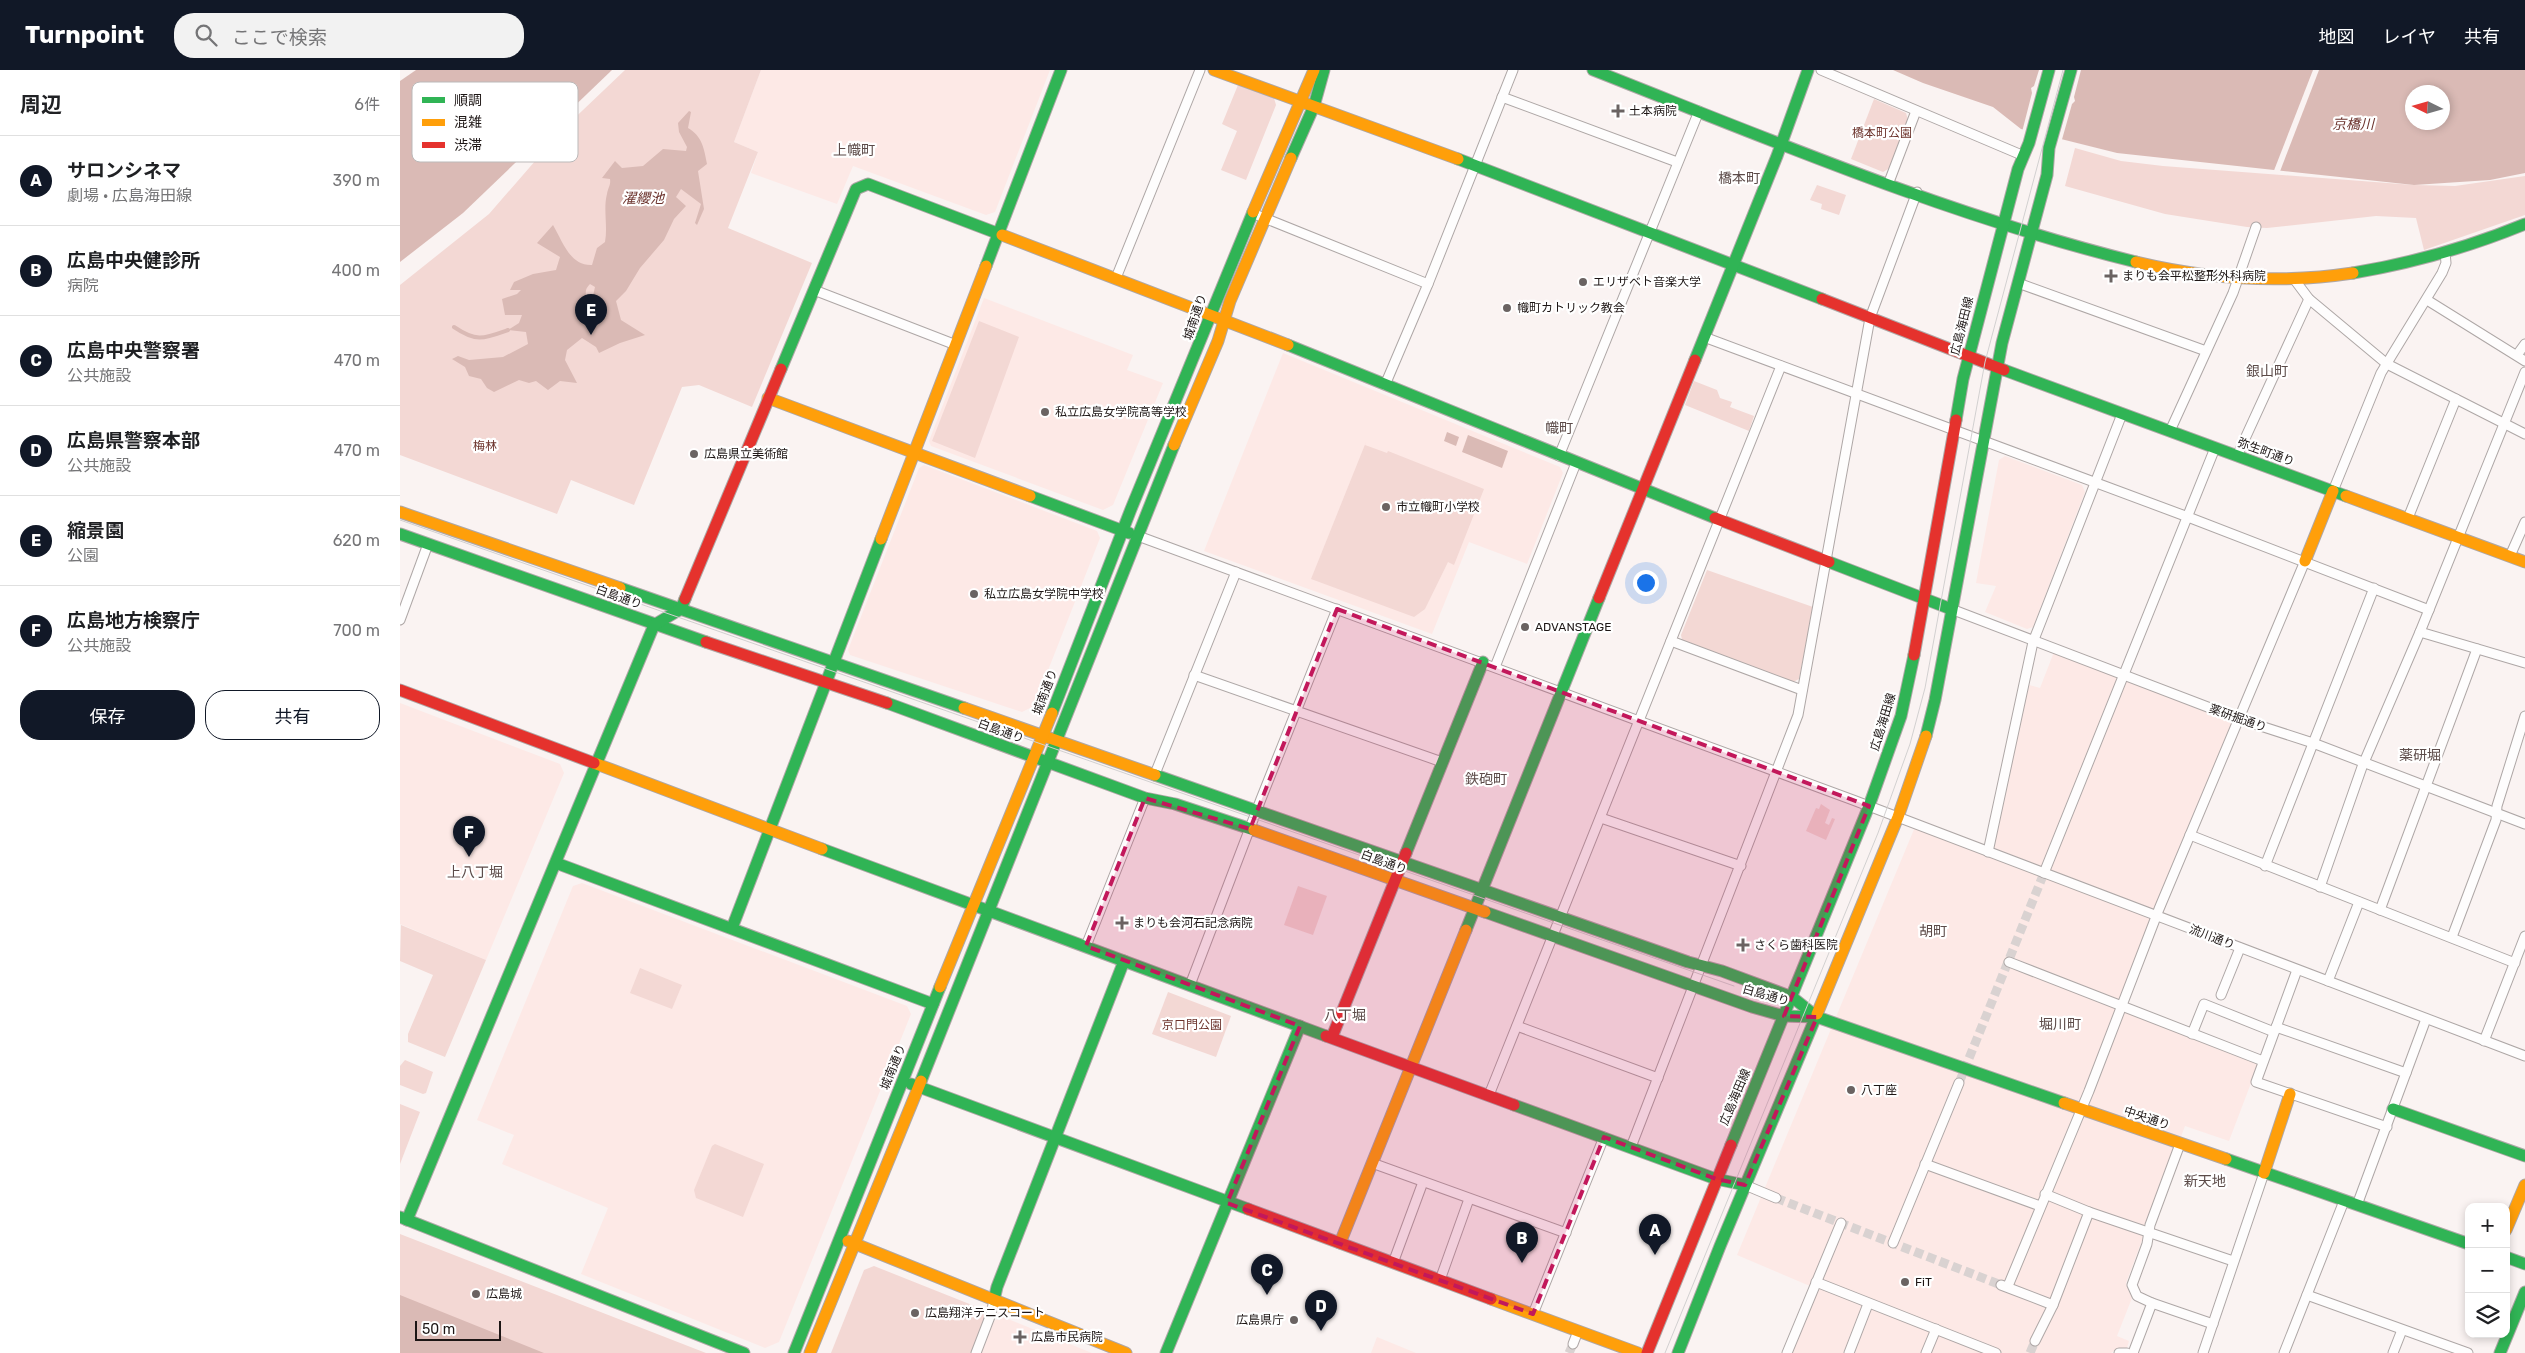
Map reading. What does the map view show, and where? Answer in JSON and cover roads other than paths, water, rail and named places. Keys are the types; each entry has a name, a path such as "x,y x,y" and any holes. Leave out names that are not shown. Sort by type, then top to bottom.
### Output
{"street":[{"path":"732,928 916,453 1061,70"},
{"path":"1116,278 1200,70"},
{"name":"弥生町通り","path":"1214,70 1474,165 2122,414 2525,562"},
{"name":"城南通り","path":"794,1353 838,1238 1035,758 1169,416 1187,379 1252,213 1314,70"},
{"path":"810,1353 919,1087 1138,536 1145,514 1314,106 1324,70"},
{"path":"1385,385 1428,284 1513,70"},
{"path":"1593,70 1782,143 2003,223 2164,268 2239,279 2294,280 2370,270 2445,252 2525,224"},
{"path":"1340,1243 1560,691 1782,143 1808,70"},
{"path":"1821,70 2024,156"},
{"name":"広島海田線","path":"1647,1353 1869,806 1901,716 1909,682 1953,430 1968,356 2003,223 2031,136 2049,70"},
{"path":"1678,1353 1745,1185 1898,817 1928,728 1997,367 2047,175 2051,141 2071,70"},
{"path":"1502,97 1678,162"},
{"path":"1559,456 1699,111"},
{"path":"1889,182 1916,111"},
{"path":"744,1353 404,1218 556,863 654,624 681,609 856,189 868,184 999,233 1224,320 1643,490 1951,609"},
{"path":"1631,1147 1778,772 1798,715 1870,318 1917,192"},
{"path":"1252,213 1428,284"},
{"path":"2170,431 2239,279 2256,228"},
{"path":"2053,1305 2005,1286 2081,1109 2156,916 2387,364 2427,300 2446,263 2445,252"},
{"path":"2294,280 2309,299 2387,364 2525,434"},
{"path":"2018,283 2206,351"},
{"path":"814,290 956,345"},
{"path":"2237,456 2309,299"},
{"path":"2427,300 2525,361"},
{"path":"1704,337 2305,561 2429,610"},
{"path":"2517,355 2525,344"},
{"path":"1489,1095 1781,366"},
{"path":"2320,887 2365,762 2420,632 2525,372"},
{"path":"768,398 1138,536"},
{"path":"2408,518 2456,399"},
{"path":"1988,852 2032,642 2122,414"},
{"path":"2044,873 2122,675 2215,448"},
{"path":"1495,667 1576,463"},
{"name":"白島通り","path":"400,512 681,609 833,664 1044,734 1402,862 1722,971 1792,997 1816,1018"},
{"path":"2510,556 2525,522"},
{"name":"白島通り","path":"400,534 826,683 1145,798 1175,804 1250,829 1784,1016 1816,1018"},
{"name":"流川通り","path":"1138,536 1640,720 2525,1056"},
{"path":"400,620 428,544"},
{"path":"1155,774 1236,572"},
{"path":"2265,866 2374,588"},
{"path":"1190,985 1256,811 1337,609"},
{"name":"薬研掘通り","path":"1951,609 2032,642 2239,719 2365,762 2525,824"},
{"path":"2420,632 2525,663"},
{"path":"1671,641 1802,690"},
{"path":"2380,910 2478,649"},
{"path":"1332,1037 1483,662"},
{"path":"1194,674 1296,712 1442,762"},
{"path":"400,690 771,828 988,912 1086,946 1716,1179 1745,1185 1776,1198"},
{"path":"2452,937 2496,820 2496,812 2525,716"},
{"path":"1086,946 1145,798"},
{"path":"1601,818 1741,866"},
{"path":"2190,835 2515,963"},
{"path":"556,863 933,1004"},
{"path":"2328,981 2359,902"},
{"path":"2484,1041 2525,936"},
{"path":"2221,995 2240,948"},
{"path":"976,1353 991,1314 997,1287 1124,961"},
{"path":"2009,962 2263,1062"},
{"path":"2297,970 2256,1082 2387,1127"},
{"path":"2192,1034 2204,1004 2406,1073"},
{"name":"中央通り","path":"1816,1018 2465,1243"},
{"path":"2356,1205 2387,1127 2426,1019"},
{"path":"1166,1353 1300,1026"},
{"path":"1517,1026 1658,1078"},
{"path":"902,1081 1638,1353"},
{"path":"1893,1243 1959,1083"},
{"path":"2203,1353 2290,1094"},
{"path":"2393,1109 2525,1156"},
{"path":"1533,1314 1604,1137"},
{"path":"2180,1144 2132,1285 2137,1296 2213,1324"},
{"path":"1372,1163 1566,1233"},
{"path":"1925,1164 2040,1206"},
{"path":"1394,1263 1423,1182"},
{"path":"2510,1221 2525,1185"},
{"path":"2045,1194 2090,1212 2233,1261"},
{"path":"1440,1280 1470,1199"},
{"path":"2284,1353 2344,1201"},
{"path":"2035,1341 2053,1305 2090,1212"},
{"path":"1787,1353 1841,1223"},
{"path":"838,1238 1126,1353"},
{"path":"2510,1258 2525,1264"},
{"path":"1816,1282 1996,1353"},
{"path":"2500,1353 2525,1292"},
{"path":"2306,1295 2468,1353"},
{"path":"2133,1353 2152,1303"},
{"path":"1849,1353 1868,1304"},
{"path":"1926,1353 1936,1330"},
{"path":"2393,1353 2402,1330"},
{"path":"1573,1344 1578,1331"},
{"path":"2119,1353 2127,1353"}],"water":[{"path":"416,70 612,70 578,103 578,82 412,82 412,162 516,162 463,213 400,262 400,81"},
{"name":"京橋川","path":"1893,70 2525,70 2525,173 2490,180 2414,185 2117,153 2021,129 1993,107 1923,83"},
{"name":"濯纓池","path":"689,111 691,112 688,128 699,139 707,164 698,171 704,209 697,225 695,223 701,204 681,189 676,197 686,206 674,219 664,240 640,268 626,291 616,301 621,320 645,335 620,343 599,353 596,347 582,338 567,350 565,360 577,383 560,381 548,390 536,381 529,383 519,380 494,392 487,388 481,379 469,376 465,367 452,359 458,356 469,360 503,357 528,344 526,332 508,330 519,323 522,315 505,315 502,299 517,294 521,290 510,290 514,282 533,274 556,270 560,257 537,243 553,225 568,252 578,262 592,265 597,248 605,242 606,236 605,212 610,179 602,178 615,161 622,168 643,166 663,149 686,151 687,147 679,132 678,123","holes":["590,284 595,287 592,300 587,299 587,287"]},
{"path":"1447,432 1459,437 1456,446 1444,441"},
{"path":"1468,435 1508,451 1502,468 1462,452"},
{"path":"400,1295 544,1353 400,1353"}],"waterway":[{"path":"454,327 468,335 480,338 508,330"}],"tunnel":[{"path":"1959,1083 2044,873"},
{"path":"1776,1198 2001,1285"},
{"path":"2030,1353 2035,1341"},
{"path":"1569,1353 1573,1344"}],"tram line":[{"path":"1665,1353 1878,833 1910,744 1925,688 1985,362 2063,70"},
{"path":"400,520 1734,986"}],"place":[{"name":"土本病院","path":"1618,111"},
{"name":"まりも会平松整形外科病院","path":"2111,276"},
{"name":"エリザベト音楽大学","path":"1583,282"},
{"name":"幟町カトリック教会","path":"1507,308"},
{"name":"縮景園","path":"591,335"},
{"name":"私立広島女学院高等学校","path":"1045,412"},
{"name":"広島県立美術館","path":"694,454"},
{"name":"市立幟町小学校","path":"1386,507"},
{"name":"私立広島女学院中学校","path":"974,594"},
{"name":"ADVANSTAGE","path":"1525,627"},
{"name":"広島地方検察庁","path":"469,857"},
{"name":"まりも会河石記念病院","path":"1122,923"},
{"name":"さくら歯科医院","path":"1743,945"},
{"name":"八丁座","path":"1851,1090"},
{"name":"サロンシネマ","path":"1655,1255"},
{"name":"広島中央健診所","path":"1522,1263"},
{"name":"FiT","path":"1905,1282"},
{"name":"広島城","path":"476,1294"},
{"name":"広島中央警察署","path":"1267,1295"},
{"name":"広島翔洋テニスコート","path":"915,1313"},
{"name":"広島県庁","path":"1294,1320"},
{"name":"広島県警察本部","path":"1321,1331"},
{"name":"広島市民病院","path":"1020,1337"}],"district":[{"name":"上幟町","path":"854,150"},
{"name":"橋本町","path":"1739,178"},
{"name":"銀山町","path":"2267,371"},
{"name":"幟町","path":"1559,428"},
{"name":"薬研堀","path":"2420,755"},
{"name":"鉄砲町","path":"1486,779"},
{"name":"上八丁堀","path":"475,872"},
{"name":"胡町","path":"1933,931"},
{"name":"八丁堀","path":"1345,1015"},
{"name":"堀川町","path":"2060,1024"},
{"name":"新天地","path":"2205,1181"}],"park label":[{"name":"橋本町公園","path":"1882,133"},
{"name":"梅林","path":"485,446"},
{"name":"京口門公園","path":"1192,1025"}]}
